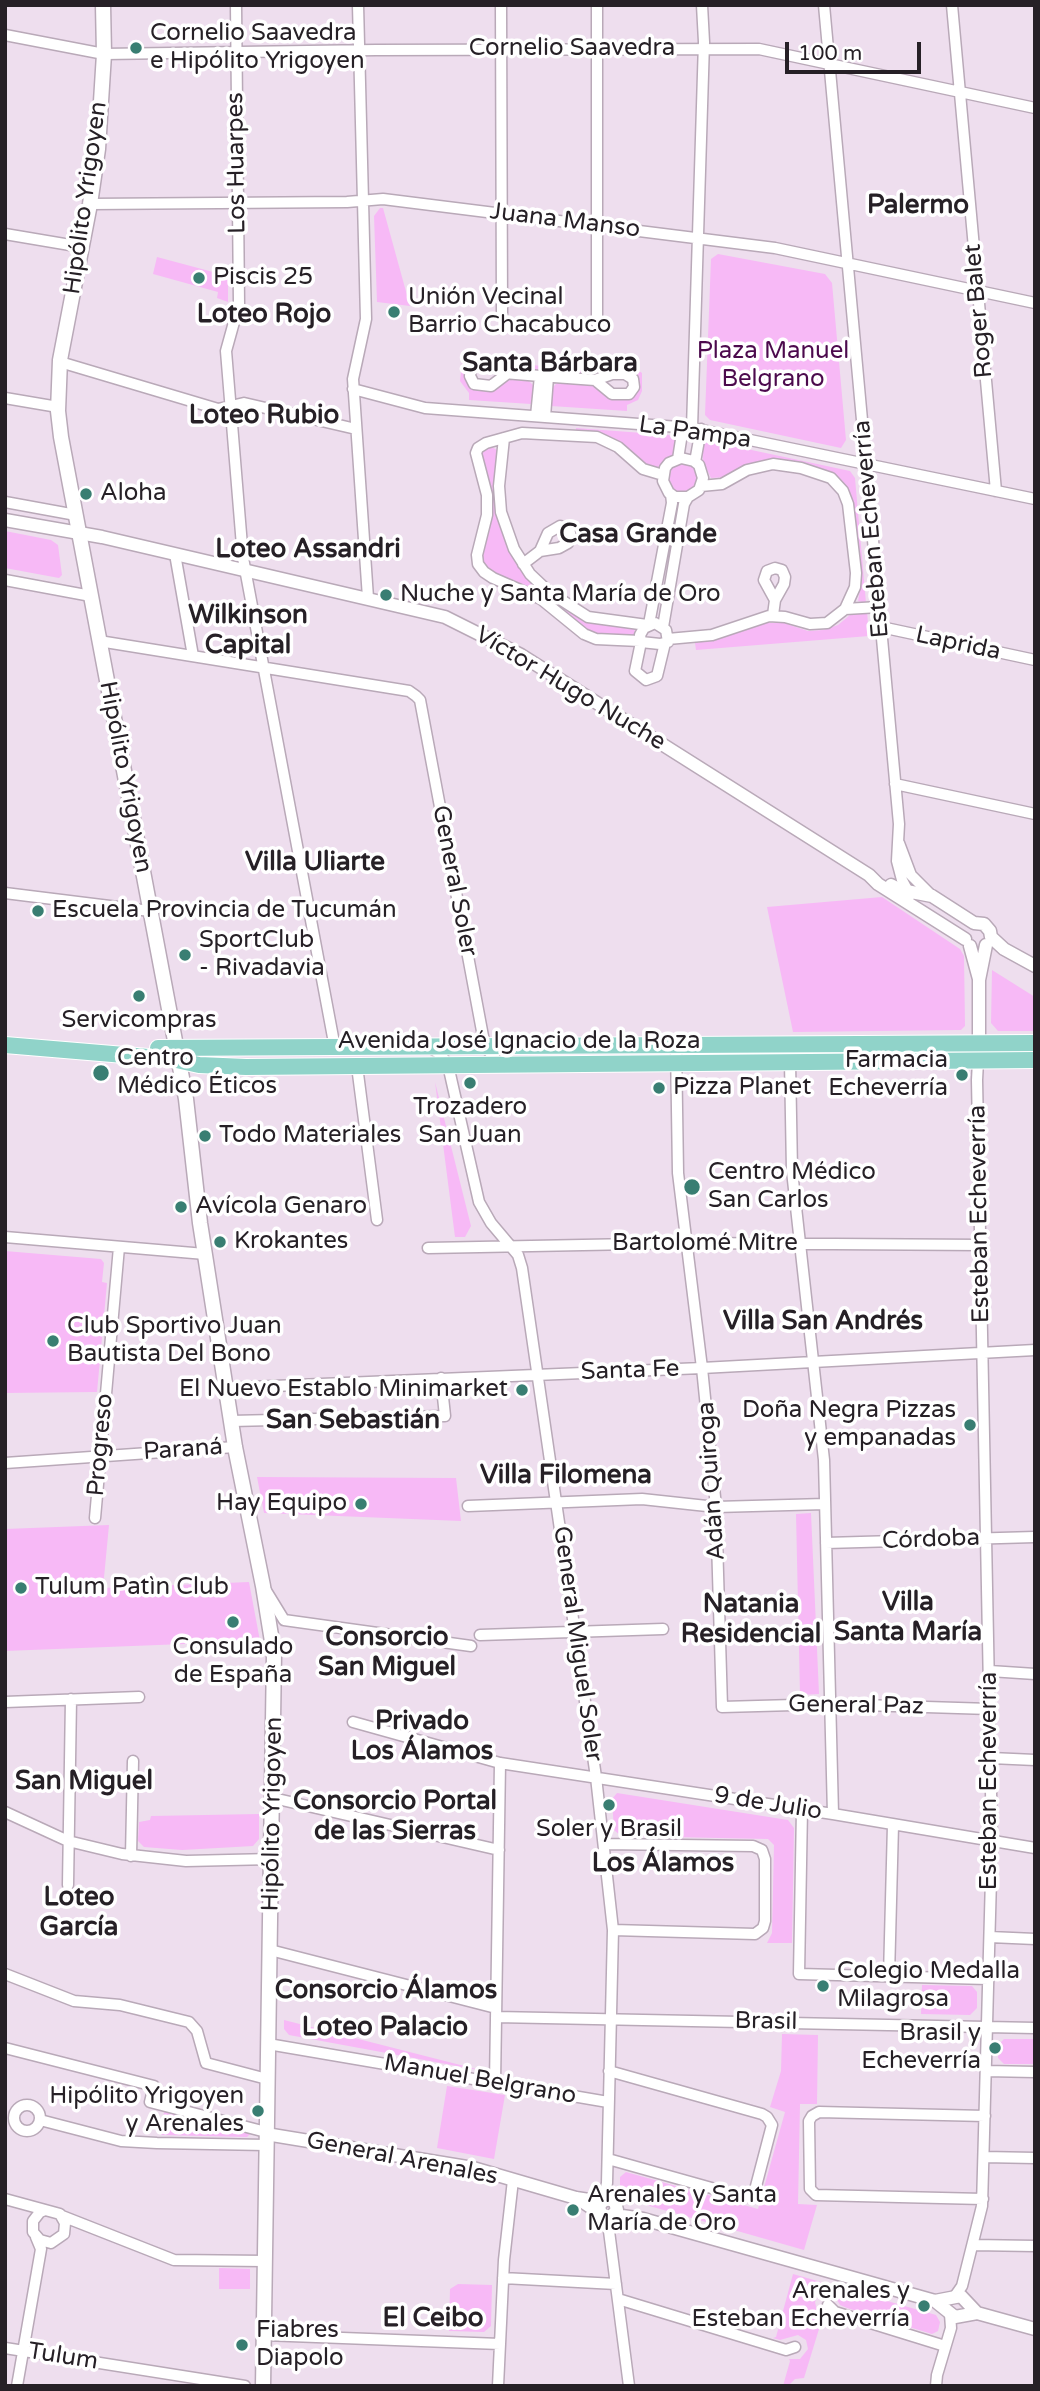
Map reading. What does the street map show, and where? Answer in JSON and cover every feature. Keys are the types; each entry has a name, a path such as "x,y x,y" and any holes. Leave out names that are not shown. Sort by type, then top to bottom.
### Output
{"main road":[{"name":"Hipólito Yrigoyen","path":"103,5 104,54 98,149 60,362 58,407 61,437 186,1099 205,1254 235,1447 263,1586 275,1666 264,2386"},
{"name":"Avenida José Ignacio de la Roza","path":"5,1035 177,1054 199,1065 246,1067 1035,1060"},
{"name":"Avenida José Ignacio de la Roza","path":"5,1045 177,1054 196,1047 1035,1043"}],"street":[{"name":"Los Huarpes","path":"236,5 239,304 226,351 246,570 335,1048"},
{"path":"358,5 366,319 353,379 368,598"},
{"path":"502,5 502,314"},
{"path":"597,5 597,323"},
{"path":"695,462 692,428 702,5"},
{"name":"Esteban Echeverría","path":"824,5 895,784 898,867 919,910 968,942 979,980"},
{"name":"Roger Balet","path":"952,5 996,491"},
{"name":"Cornelio Saavedra","path":"5,35 104,54 759,49 1035,107"},
{"name":"Juana Manso","path":"90,204 383,199 775,248 1035,303"},
{"path":"5,234 82,247"},
{"path":"60,362 218,409 244,403 356,429"},
{"path":"508,373 595,380"},
{"path":"540,416 544,376"},
{"name":"La Pampa","path":"354,389 425,408 692,428 1035,499"},
{"path":"5,398 58,407"},
{"path":"572,419 572,435"},
{"path":"678,459 692,428"},
{"path":"663,475 643,469 609,441 532,432 481,445 476,453 487,495 487,515 477,560 481,568 493,578 541,598 584,634 596,639 667,641 712,635 774,615 817,624 833,620 845,609 854,592 856,573 848,504 844,491 835,481 817,472 774,464 747,470 722,484 701,486"},
{"path":"503,438 499,486 501,512 514,549 542,587 583,614 604,620 648,625 655,623 663,627 668,634 657,676 646,680 635,671 641,631 648,625 672,503 671,494"},
{"path":"688,458 695,462 702,471 701,486 694,495 688,497 681,498 671,494 665,488 663,475 669,463 688,458"},
{"path":"663,627 684,504 688,497"},
{"path":"5,502 76,515"},
{"name":"Víctor Hugo Nuche","path":"5,520 175,554 438,615 507,647 869,875 908,891"},
{"path":"523,564 540,551"},
{"path":"175,554 193,656"},
{"path":"5,579 91,596"},
{"path":"774,615 775,600"},
{"path":"845,609 879,607"},
{"name":"Laprida","path":"881,627 1035,660"},
{"path":"99,641 265,668"},
{"name":"General Soler","path":"265,668 409,691 419,700 485,1047"},
{"path":"895,784 1035,814"},
{"name":"Esteban Echeverría","path":"899,843 911,875 932,896 974,923"},
{"name":"Víctor Hugo Nuche","path":"869,875 878,884 919,910"},
{"name":"Esteban Echeverría","path":"908,891 932,896"},
{"path":"5,893 150,911"},
{"path":"974,923 984,924 990,931 989,941 979,949 968,942 967,928 974,923"},
{"path":"989,941 1035,966"},
{"name":"Esteban Echeverría","path":"936,2386 945,2346 960,2306 983,2199 992,1842 977,1080 979,980 989,941"},
{"name":"Adán Quiroga","path":"676,1045 678,1173 716,1507 722,1707"},
{"path":"430,1047 441,1055 448,1065"},
{"path":"485,1047 501,1065"},
{"path":"790,1062 792,1171 824,1460 833,1814"},
{"name":"General Miguel Soler","path":"448,1065 479,1202 491,1223 517,1255 522,1268 596,1777 613,1930 608,2102 609,2231 630,2386"},
{"path":"357,1066 377,1220"},
{"path":"5,1237 205,1254"},
{"name":"Bartolomé Mitre","path":"428,1248 687,1243 982,1245"},
{"name":"Progreso","path":"94,1518 119,1247"},
{"name":"Santa Fe","path":"226,1388 702,1368 1035,1350"},
{"path":"231,1421 445,1416 441,1378"},
{"name":"Paraná","path":"5,1463 235,1447"},
{"path":"468,1506 642,1499 716,1507 825,1504"},
{"name":"Córdoba","path":"826,1543 1035,1536"},
{"path":"263,1586 284,1620 471,1646"},
{"path":"720,1607 794,1605"},
{"path":"480,1635 663,1629"},
{"path":"990,1671 1035,1674"},
{"path":"5,1702 139,1697"},
{"path":"68,1885 71,1699"},
{"name":"General Paz","path":"722,1707 830,1704 990,1709"},
{"name":"9 de Julio","path":"353,1721 500,1763 1035,1848"},
{"path":"991,1758 1035,1760"},
{"path":"131,1856 133,1761"},
{"path":"495,2083 500,1763"},
{"path":"273,1798 499,1850"},
{"name":"Brasil","path":"802,1809 799,1974 988,1979"},
{"path":"5,1812 68,1841 131,1856 186,1861 272,1859"},
{"path":"889,1976 893,1825"},
{"name":"9 de Julio","path":"604,1844 753,1846 762,1850 765,1859 765,1921 763,1928 755,1934 613,1930"},
{"path":"990,1937 1035,1939"},
{"name":"Brasil","path":"270,1950 496,2012 610,2019 1035,2028"},
{"path":"5,1974 74,2001 120,2005 189,2022 197,2031 206,2063 267,2079"},
{"name":"Manuel Belgrano","path":"268,2044 608,2102"},
{"path":"5,2048 154,2087 150,2102 266,2137"},
{"path":"608,2159 749,2198 754,2194 772,2127 771,2121 762,2114 609,2071"},
{"path":"986,2071 1035,2072"},
{"path":"28,2105 37,2110 40,2120 34,2129 24,2130 10,2113 28,2105"},
{"path":"983,2199 816,2195 810,2189 809,2181 809,2121 819,2112 985,2116"},
{"path":"40,2120 121,2141 157,2143 266,2137"},
{"name":"General Arenales","path":"266,2137 473,2168 643,2219 1035,2329"},
{"path":"984,2157 1035,2158"},
{"path":"498,2386 503,2278 513,2180"},
{"path":"5,2199 55,2211 70,2226 174,2260 265,2261"},
{"path":"28,2206 35,2218"},
{"path":"17,2386 43,2248 32,2226 35,2218 45,2210"},
{"path":"43,2248 60,2238 70,2226"},
{"path":"974,2245 1035,2246"},
{"path":"503,2278 616,2284"},
{"path":"618,2299 786,2350 795,2347"},
{"path":"828,2305 835,2312 945,2346"},
{"path":"264,2334 500,2344"},
{"name":"Tulum","path":"5,2348 183,2381 245,2386"}],"green space":[{"path":"383,208 410,306 377,302 374,216"},
{"name":"Plaza Manuel Belgrano","path":"718,254 825,274 832,283 846,440 841,448 710,420 705,415 711,259"},
{"name":"Piscis 25","path":"157,257 228,276 228,302 217,298 218,292 153,274"},
{"path":"468,356 494,356 505,363 518,364 597,370 612,364 632,366 642,373 642,391 638,400 627,405 627,411 551,406 552,388 558,382 592,385 609,398 629,400 637,394 638,377 631,370 613,369 597,374 508,368 474,359 466,366 465,380 469,387 474,389 515,379 527,379 533,385 532,402 469,400 469,393 460,381 462,362"},
{"path":"576,428 669,435 676,441 674,455 660,469 645,464 616,439 601,434 576,432"},
{"path":"714,442 850,471 855,478 866,603 858,601 861,584 854,509 847,489 821,469 770,459 750,464 726,477 711,478 703,461 702,448 705,443"},
{"path":"490,446 497,450 510,549 581,617 635,628 634,637 588,633 498,578 483,565 481,555 489,521 480,459 482,449"},
{"path":"683,463 694,467 698,478 694,489 683,493 672,489 668,478 672,467"},
{"path":"5,531 51,540 58,545 62,575 59,578 5,568"},
{"path":"867,611 869,636 696,650 695,643 721,638 764,623 784,623 808,631 823,630 838,625 850,615"},
{"path":"882,897 960,949 964,956 965,1026 961,1030 793,1032 767,907"},
{"path":"992,970 1035,997 1035,1031 998,1031 991,1023"},
{"path":"435,1082 471,1226 465,1237 455,1237"},
{"name":"Club Sportivo Juan Bautista Del Bono","path":"5,1251 101,1259 104,1263 102,1282 107,1283 97,1392 5,1393"},
{"name":"Hay Equipo","path":"257,1477 456,1478 461,1521 264,1513"},
{"path":"811,1513 819,1694 800,1695 796,1514"},
{"path":"109,1525 103,1588 249,1582 260,1641 5,1651 5,1529"},
{"path":"617,1793 788,1820 794,1828 792,1943 767,1943 772,1933 774,1845 768,1839 621,1836 614,1830 612,1799"},
{"path":"259,1814 259,1839 253,1846 182,1850 144,1847 138,1841 139,1822 150,1820 151,1816"},
{"path":"922,1985 972,1986 977,1992 977,2008 970,2015 921,2014"},
{"path":"284,2020 484,2071 289,2035 284,2029"},
{"path":"782,2034 818,2035 817,2104 800,2104 798,2204 817,2205 804,2250 625,2199 620,2193 620,2177 626,2172 758,2209 785,2112 770,2107 781,2071"},
{"path":"1004,2039 1035,2039 1035,2064 1004,2064 998,2058 998,2045"},
{"path":"447,2086 505,2095 494,2159 437,2148"},
{"path":"165,2109 253,2131 247,2137 162,2135 159,2132"},
{"path":"219,2268 250,2269 250,2289 219,2289"},
{"path":"793,2274 936,2315 940,2322 938,2331 932,2334 847,2308 840,2305 834,2295 825,2292 817,2297 815,2302 817,2311 823,2316 804,2378 795,2379 788,2386 783,2386 789,2359 800,2359 808,2349 806,2340 798,2335 780,2340 773,2338 776,2337"},
{"path":"458,2284 492,2285 491,2326 484,2332 449,2331 450,2289"}],"place":[{"name":"Cornelio Saavedra e Hipólito Yrigoyen","path":"136,48"},
{"name":"Piscis 25","path":"199,278"},
{"name":"Unión Vecinal Barrio Chacabuco","path":"394,312"},
{"name":"Aloha","path":"86,494"},
{"name":"Nuche y Santa María de Oro","path":"386,595"},
{"name":"Escuela Provincia de Tucumán","path":"38,911"},
{"name":"SportClub - Rivadavia","path":"185,955"},
{"name":"Servicompras","path":"139,996"},
{"name":"Centro Médico Éticos","path":"101,1073"},
{"name":"Farmacia Echeverría","path":"962,1075"},
{"name":"Trozadero San Juan","path":"470,1083"},
{"name":"Pizza Planet","path":"659,1088"},
{"name":"Todo Materiales","path":"205,1136"},
{"name":"Centro Médico San Carlos","path":"692,1187"},
{"name":"Avícola Genaro","path":"181,1207"},
{"name":"Krokantes","path":"220,1242"},
{"name":"Club Sportivo Juan Bautista Del Bono","path":"53,1341"},
{"name":"El Nuevo Establo Minimarket","path":"522,1390"},
{"name":"Doña Negra Pizzas y empanadas","path":"970,1425"},
{"name":"Hay Equipo","path":"361,1504"},
{"name":"Tulum Patìn Club","path":"21,1588"},
{"name":"Consulado de España","path":"233,1622"},
{"name":"Soler y Brasil","path":"609,1805"},
{"name":"Colegio Medalla Milagrosa","path":"823,1986"},
{"name":"Brasil y Echeverría","path":"995,2048"},
{"name":"Hipólito Yrigoyen y Arenales","path":"258,2111"},
{"name":"Arenales y Santa María de Oro","path":"573,2210"},
{"name":"Arenales y Esteban Echeverría","path":"924,2306"},
{"name":"Fiabres Diapolo","path":"242,2345"}],"district":[{"name":"Palermo","path":"918,206"},
{"name":"Loteo Rojo","path":"264,315"},
{"name":"Santa Bárbara","path":"550,364"},
{"name":"Loteo Rubio","path":"264,416"},
{"name":"Casa Grande","path":"638,535"},
{"name":"Loteo Assandri","path":"308,550"},
{"name":"Wilkinson Capital","path":"248,631"},
{"name":"Villa Uliarte","path":"315,863"},
{"name":"Villa San Andrés","path":"823,1322"},
{"name":"San Sebastián","path":"353,1421"},
{"name":"Villa Filomena","path":"566,1476"},
{"name":"Villa Santa María","path":"908,1618"},
{"name":"Natania Residencial","path":"751,1620"},
{"name":"Consorcio San Miguel","path":"387,1653"},
{"name":"Privado Los Álamos","path":"422,1737"},
{"name":"San Miguel","path":"84,1782"},
{"name":"Consorcio Portal de las Sierras","path":"395,1817"},
{"name":"Los Álamos","path":"663,1864"},
{"name":"Loteo García","path":"79,1913"},
{"name":"Consorcio Álamos","path":"386,1991"},
{"name":"Loteo Palacio","path":"385,2028"},
{"name":"El Ceibo","path":"433,2319"}]}
